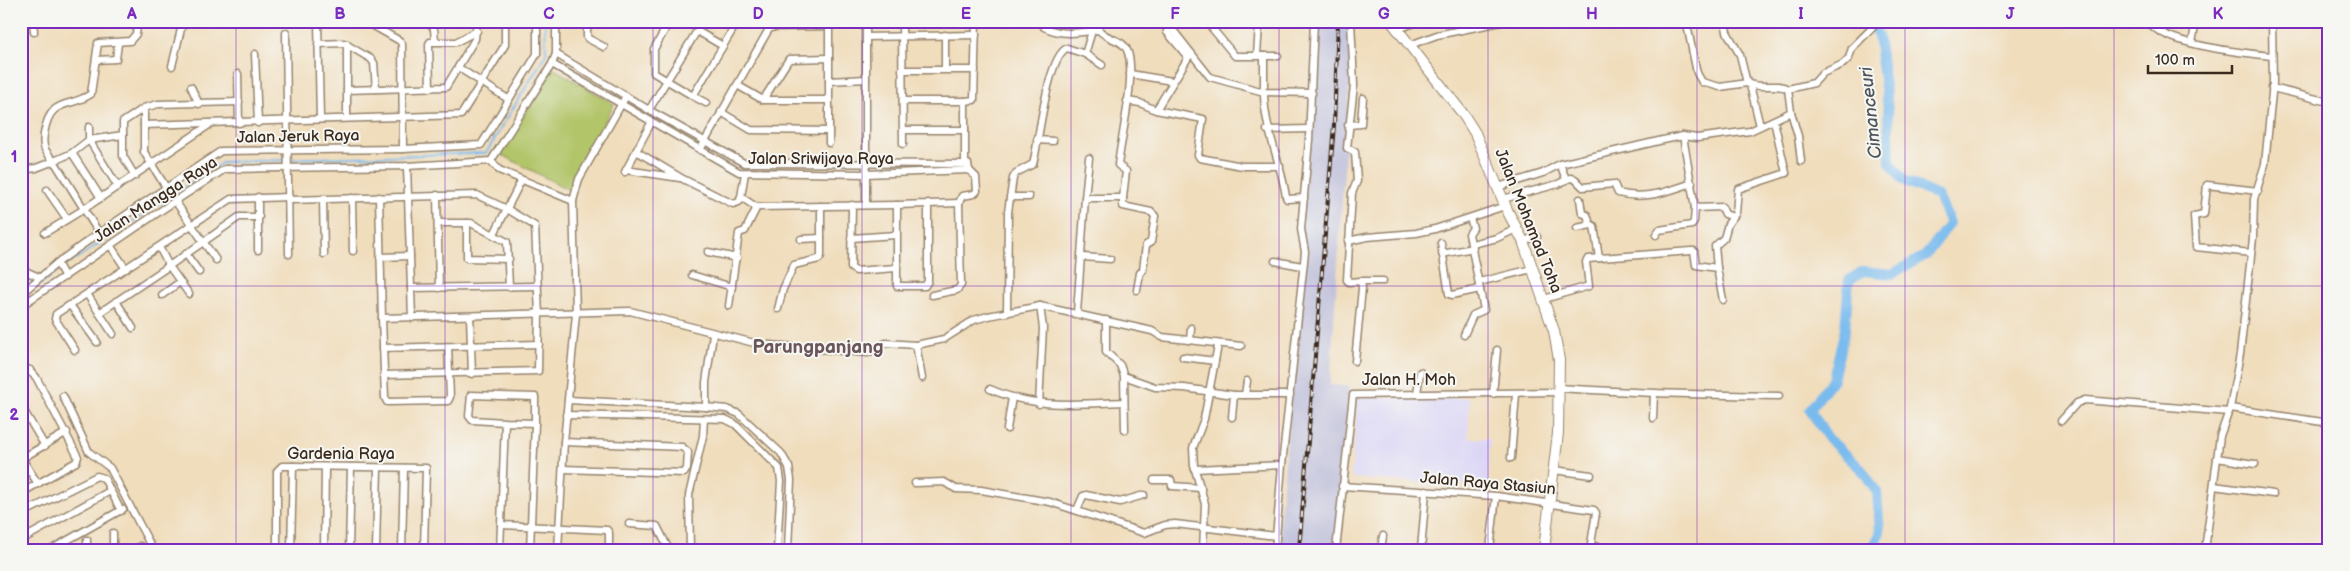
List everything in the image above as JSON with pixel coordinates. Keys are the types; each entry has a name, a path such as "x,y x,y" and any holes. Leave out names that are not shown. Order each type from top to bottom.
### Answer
{"main road":[{"name":"Jalan Mohamad Toha","path":"1394,25 1475,133 1504,202 1523,241 1544,299 1557,343 1558,390 1554,470 1547,549"}],"street":[{"path":"33,21 34,32"},
{"path":"99,233 54,161 42,146 48,118 52,112 59,107 91,94 99,42 118,44 130,41 134,38 138,21"},
{"path":"172,66 183,21"},
{"path":"318,21 320,119"},
{"path":"365,21 402,42 403,149"},
{"path":"428,21 434,29 434,41"},
{"path":"347,90 446,87 475,39 477,21"},
{"path":"144,125 258,123 286,120 461,115 505,45 506,21"},
{"name":"Jalan Jeruk Raya","path":"22,291 99,233 221,151 288,153 478,147 484,143 508,99 537,54 537,21"},
{"path":"556,21 556,54 552,64 492,161 499,170 573,201"},
{"path":"587,21 588,38 604,47"},
{"path":"670,21 653,53 654,73 706,103"},
{"path":"649,110 703,21"},
{"path":"693,96 738,21"},
{"path":"866,21 866,206"},
{"path":"902,21 903,144"},
{"path":"902,101 965,102 972,101 975,98 976,21"},
{"path":"1041,21 1044,27 1071,34 1094,30 1127,48 1130,74 1118,164 1126,170 1123,206 1151,212 1155,216 1151,242 1146,245 1143,270 1140,272 1137,290"},
{"path":"1085,54 1094,30 1094,21"},
{"path":"1206,21 1232,55 1238,57 1278,56"},
{"path":"1248,21 1260,25 1267,130 1280,166 1286,198 1304,198"},
{"path":"1276,550 1282,465 1305,248 1301,234 1312,93 1314,21"},
{"path":"1351,21 1354,85 1346,148 1355,152 1357,181 1352,193 1346,280 1349,282 1382,281"},
{"path":"1394,25 1420,21"},
{"path":"1410,45 1437,35 1506,21"},
{"path":"1696,21 1686,23 1697,73 1702,82 1720,87 1748,84 1759,87 1782,86 1788,89 1814,83 1823,73 1843,64 1849,58 1852,48 1878,22"},
{"path":"1725,21 1727,32 1740,55 1760,126"},
{"path":"2148,21 2158,32 2208,48 2272,56"},
{"path":"2192,43 2196,21"},
{"path":"2205,550 2220,436 2229,410 2240,354 2251,253 2254,199 2265,164 2272,88 2272,21"},
{"path":"1167,23 1189,55 1210,77 1264,89 1312,93"},
{"path":"700,150 772,27 829,24 829,143"},
{"path":"430,88 429,44 434,41 456,42 477,31"},
{"path":"697,31 723,46"},
{"path":"286,33 289,254"},
{"path":"945,69 946,35"},
{"path":"866,37 976,35"},
{"path":"96,60 116,59 118,44"},
{"path":"318,44 347,44 373,60 376,89"},
{"path":"347,44 347,118"},
{"path":"1007,313 1007,239 1010,197 1014,175 1033,164 1040,115 1058,55 1067,48 1085,54 1102,65"},
{"path":"256,54 258,123"},
{"name":"Jalan Sriwijaya Raya","path":"552,64 651,123 736,170 745,173 866,174 965,172 967,166 744,163 704,142 556,54"},
{"path":"1156,110 1189,55"},
{"path":"763,100 789,58 829,58"},
{"path":"459,68 508,99"},
{"path":"902,70 975,70"},
{"path":"238,74 238,123"},
{"path":"1130,74 1172,81"},
{"path":"829,81 866,79"},
{"path":"737,86 763,100 829,100"},
{"path":"191,87 199,104"},
{"path":"2272,88 2329,102"},
{"path":"1788,89 1801,161"},
{"path":"558,550 566,415 576,314 573,201 580,180 626,96"},
{"path":"1348,125 1361,124 1363,98"},
{"path":"1127,101 1140,103 1156,110 1203,119 1198,155 1200,158 1242,166 1280,166"},
{"path":"135,176 123,156 124,119 144,108 158,104 238,102"},
{"path":"932,294 957,290 961,285 959,203 962,196 974,194 976,191 976,177 967,166 965,102"},
{"path":"144,108 144,152 167,188"},
{"path":"721,112 754,131 829,131"},
{"path":"1498,187 1543,173 1560,164 1683,136 1697,138 1750,131 1791,112"},
{"path":"1723,300 1716,268 1716,244 1724,238 1728,224 1733,217 1739,188 1786,174 1774,121"},
{"path":"651,123 625,172 683,179"},
{"path":"45,233 135,176 210,124"},
{"path":"90,127 89,140 118,187"},
{"path":"1267,130 1309,129"},
{"path":"903,130 965,130"},
{"path":"21,170 36,168 54,161 72,153 89,140 123,135"},
{"path":"1656,235 1659,230 1692,225 1694,221 1695,208 1692,184 1683,136"},
{"path":"1037,140 1053,142"},
{"path":"636,150 683,179 733,204 739,202 741,197 745,173"},
{"path":"72,153 101,198"},
{"path":"1077,313 1083,257 1085,198 1089,158"},
{"name":"Jalan Mangga Raya","path":"26,303 175,200 225,169 407,166 492,161"},
{"path":"1560,164 1566,179"},
{"path":"407,166 412,318"},
{"path":"1348,242 1367,237 1416,233 1470,218 1504,202 1558,184 1566,179 1575,179 1583,187 1614,184 1619,194 1659,195 1692,184"},
{"path":"494,234 520,180"},
{"path":"2251,253 2196,247 2193,222 2194,216 2204,214 2207,184 2258,191"},
{"path":"47,190 67,218"},
{"path":"438,195 439,288"},
{"path":"75,350 55,318 56,314 192,226 230,199 258,197 323,199 477,195 507,209 535,226 539,344 539,369 536,372 384,375"},
{"path":"258,197 258,250"},
{"path":"379,197 384,375 387,402 447,402 450,397 448,346"},
{"path":"741,197 757,207 897,206 959,203"},
{"path":"1010,197 1029,197"},
{"path":"352,198 354,251"},
{"path":"1085,198 1123,198"},
{"path":"323,199 324,254"},
{"path":"1580,199 1582,213 1588,215 1591,225 1594,226 1599,258"},
{"path":"175,200 216,260"},
{"path":"897,206 897,286 925,286 928,281 928,203"},
{"path":"778,309 783,289 794,265 820,258 821,206"},
{"path":"852,206 853,270 896,268"},
{"path":"729,306 739,233 745,231 757,207"},
{"path":"1695,208 1722,207 1725,214 1733,217"},
{"path":"99,313 239,217 259,216"},
{"path":"1464,335 1473,315 1484,310 1473,246 1469,234 1472,228 1470,218"},
{"path":"438,223 467,223 494,234 507,242 509,287"},
{"path":"467,223 467,258 508,259"},
{"path":"1577,228 1591,225"},
{"path":"1442,254 1497,238 1516,229"},
{"path":"851,238 896,235"},
{"path":"1523,241 1537,237"},
{"path":"801,239 821,238"},
{"path":"1441,243 1449,294 1480,289"},
{"path":"110,246 126,268"},
{"path":"159,247 169,266 189,294"},
{"path":"1544,299 1589,286 1586,260 1691,251 1694,252 1696,265 1716,268"},
{"path":"708,252 737,258"},
{"path":"186,254 200,272"},
{"path":"380,257 410,256"},
{"path":"1083,257 1110,259"},
{"path":"1275,261 1302,266"},
{"path":"57,264 64,275"},
{"path":"1479,282 1532,269"},
{"path":"25,271 39,278"},
{"path":"692,275 732,287"},
{"path":"1355,361 1362,299 1361,281"},
{"path":"162,295 180,282"},
{"path":"411,288 537,286"},
{"path":"22,291 26,303"},
{"path":"87,294 113,334"},
{"path":"116,301 133,328"},
{"path":"70,305 97,342"},
{"path":"1039,404 1043,328 1040,306"},
{"path":"382,318 638,312 713,334 758,344 777,344 868,353 886,343 916,345 944,339 974,320 1040,306 1152,331 1159,336 1218,345 1241,346"},
{"path":"470,316 472,374"},
{"path":"1106,320 1106,352 1120,365 1124,376 1125,430"},
{"path":"1190,340 1191,328"},
{"path":"706,407 706,382 713,334"},
{"path":"383,348 539,344"},
{"path":"916,345 922,378"},
{"path":"1203,550 1205,504 1193,448 1204,419 1218,345"},
{"path":"1493,394 1497,350"},
{"path":"1183,357 1215,361"},
{"path":"21,364 30,370 78,454 77,461 21,493"},
{"path":"21,375 30,370"},
{"path":"1417,394 1420,372"},
{"path":"1124,376 1155,387 1184,388 1234,395 1290,395"},
{"path":"1244,395 1246,381"},
{"path":"990,389 1039,404 1124,402"},
{"name":"Jalan H. Moh","path":"1342,486 1352,396 1516,394 1558,390 1779,396"},
{"path":"1511,458 1516,394"},
{"path":"1653,418 1654,394"},
{"path":"530,550 535,423 535,397 471,395 469,416 472,420 535,423"},
{"path":"1232,417 1234,395"},
{"path":"63,396 89,452 110,468 153,550"},
{"path":"1007,429 1012,397"},
{"path":"568,400 706,407 727,409 739,414 781,453 789,467 791,480 788,550"},
{"path":"2061,422 2077,403 2085,400 2229,410 2329,423"},
{"path":"21,406 45,446"},
{"path":"566,415 725,419 735,424 779,468 781,481 777,550"},
{"path":"629,524 657,526 668,548 690,550 689,495 703,436 704,419"},
{"path":"500,550 505,422"},
{"path":"38,484 22,458 67,432"},
{"path":"563,469 684,473 687,469 688,452 682,447 564,442"},
{"path":"2217,458 2255,464"},
{"path":"1196,469 1282,465"},
{"name":"Gardenia Raya","path":"277,550 277,471 282,466 426,468 424,550"},
{"path":"291,550 293,466"},
{"path":"324,550 325,467"},
{"path":"349,550 351,467"},
{"path":"376,550 378,468"},
{"path":"402,550 404,468"},
{"path":"1554,470 1591,475"},
{"path":"21,514 94,477 104,478 121,511"},
{"path":"1154,480 1171,480 1172,486 1177,488 1201,488"},
{"path":"915,483 944,482 956,489 981,490 1078,510 1144,532 1175,524 1204,529 1276,536"},
{"path":"1336,550 1342,486"},
{"name":"Jalan Raya Stasiun","path":"1342,486 1496,496 1594,510 1596,513 1591,548"},
{"path":"2214,486 2273,494"},
{"path":"21,540 110,491"},
{"path":"1420,550 1426,491"},
{"path":"1078,510 1083,496 1086,495 1120,502 1144,496"},
{"path":"1490,550 1496,496"},
{"path":"50,550 130,505"},
{"path":"501,525 559,526 607,530 609,533 609,550"},
{"path":"113,533 113,550"},
{"path":"1382,550 1383,536"},
{"path":"87,550 88,540"},
{"path":"1591,548 1625,550"}],"shaded area":[{"path":"1315,21 1348,21 1351,63 1330,384 1349,387 1337,550 1277,550 1305,248 1301,237"},
{"path":"1358,397 1470,398 1468,438 1490,439 1488,487 1351,478"}],"green space":[{"path":"553,68 614,104 569,190 500,154"}],"waterway":[{"path":"290,159 486,153 546,54 545,21"},
{"name":"Cimanceuri","path":"1750,21 1758,25 1765,21"},
{"name":"Cimanceuri","path":"1870,21 1878,35 1888,109 1890,162 1903,180 1938,196 1950,223 1926,255 1892,274 1863,271 1849,280 1845,329 1833,379 1810,410 1828,438 1862,470 1877,492 1880,532 1871,550"},
{"path":"62,268 223,162 285,160"},
{"path":"40,284 58,271"}],"railway":[{"path":"1299,550 1334,125 1338,21"}],"district":[{"name":"Parungpanjang","path":"818,347"}]}
